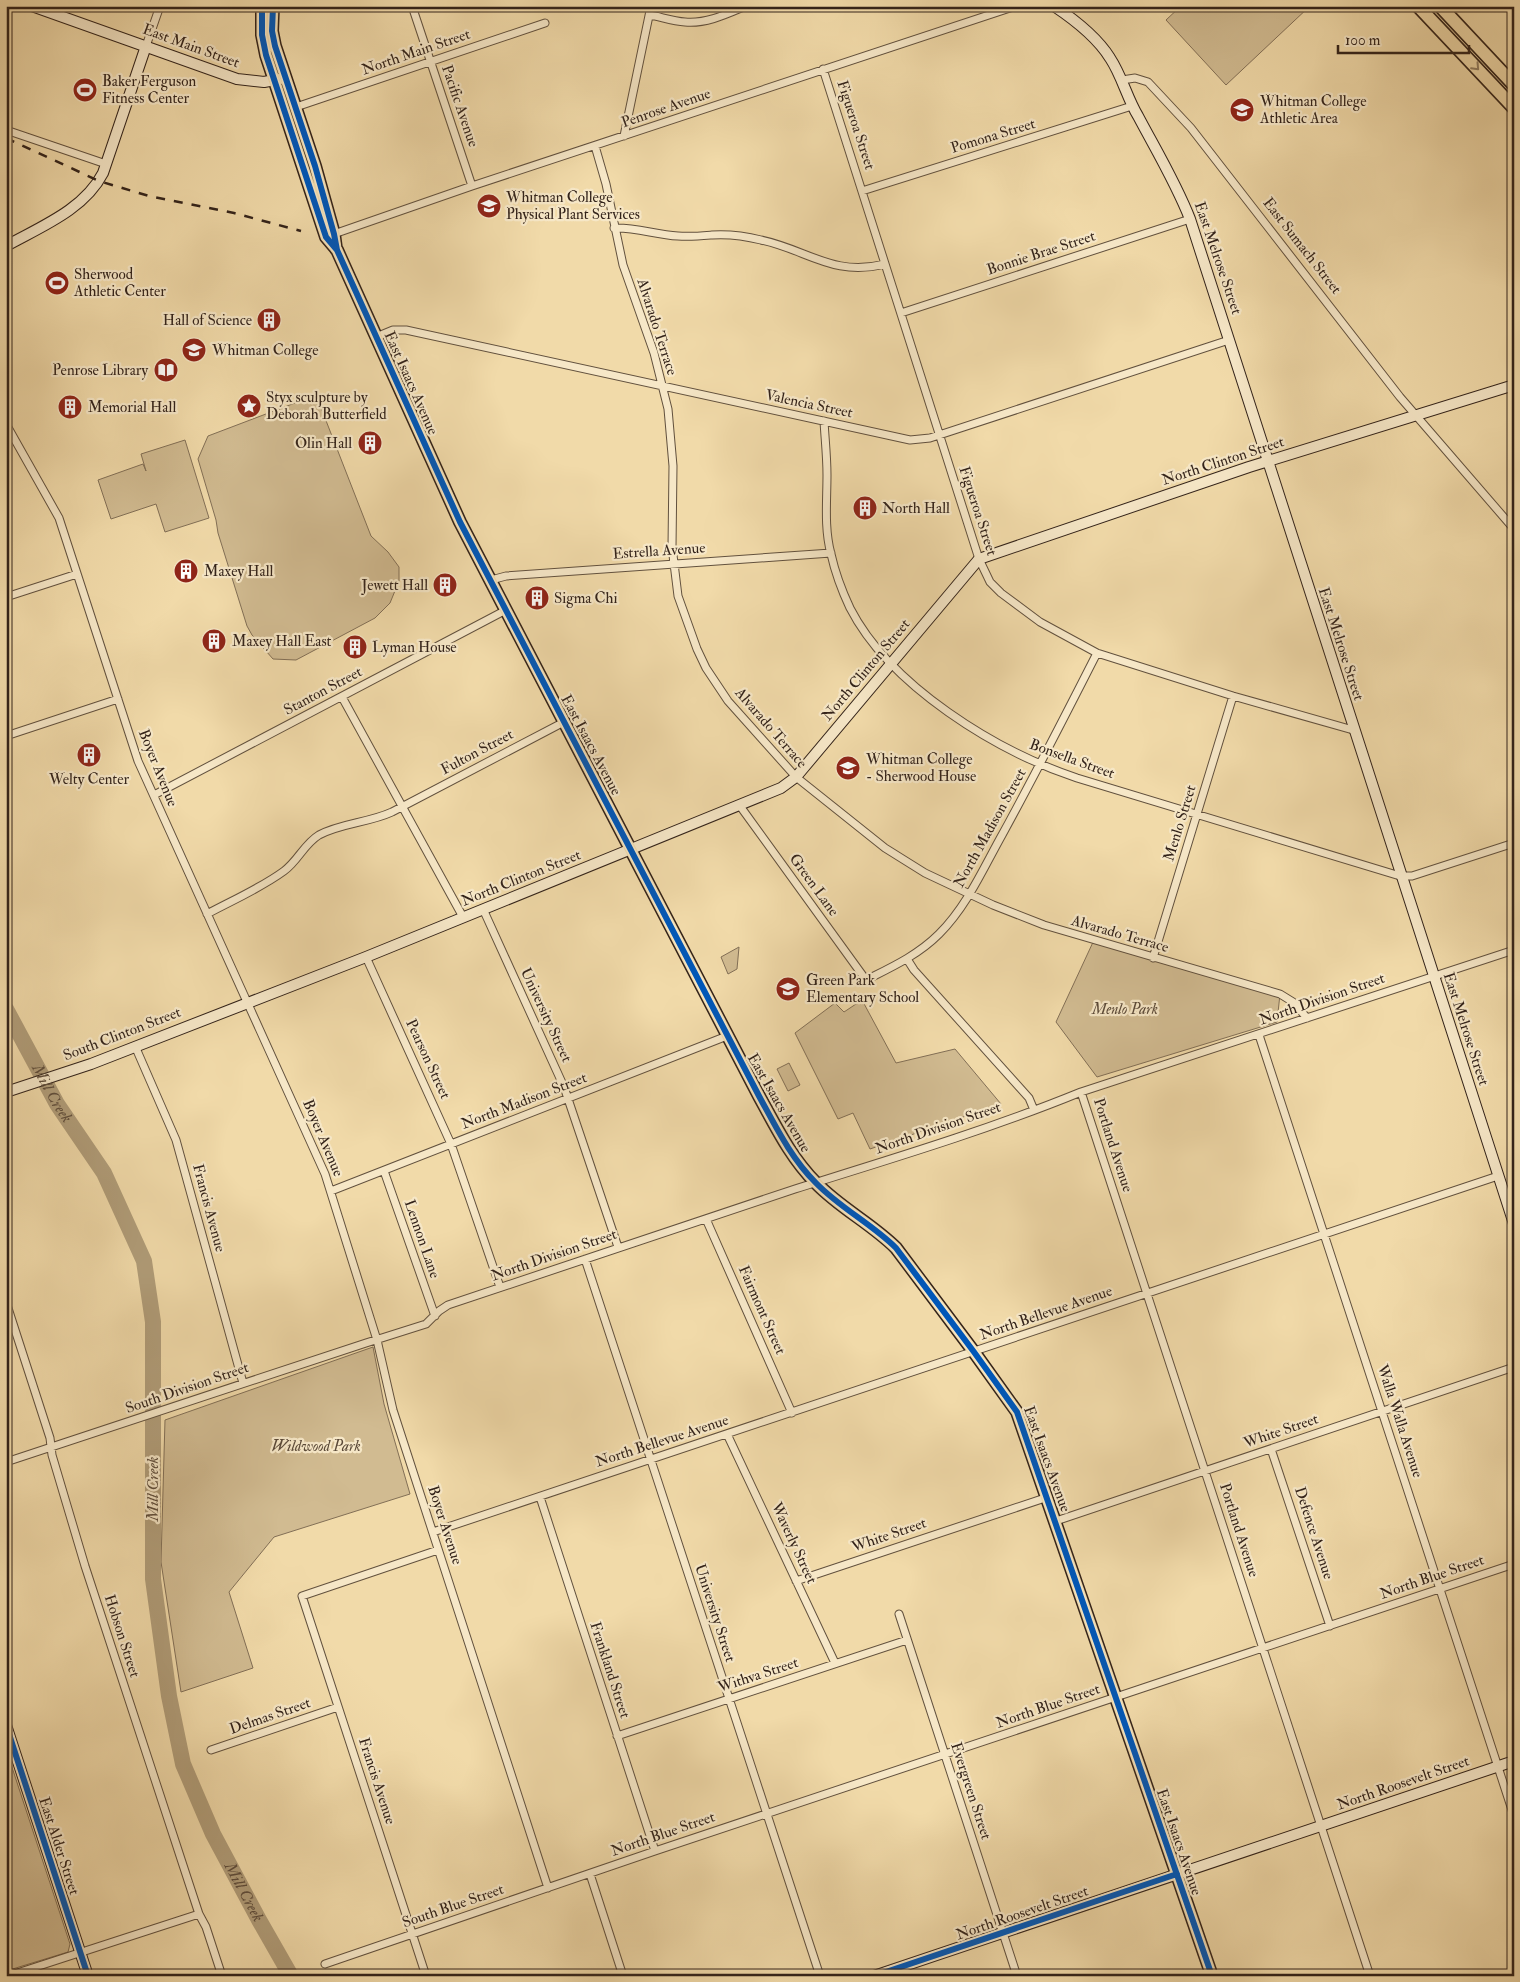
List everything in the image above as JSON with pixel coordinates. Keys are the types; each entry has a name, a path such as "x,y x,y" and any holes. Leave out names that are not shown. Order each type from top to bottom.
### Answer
{"highway":[{"path":"1418,6 1514,108"},
{"path":"1440,6 1514,85"}],"main road":[{"name":"East Main Street","path":"32,6 237,79 254,82 285,77"},
{"name":"East Isaacs Avenue","path":"262,6 262,35 274,80 330,235 460,522 782,1139 816,1183 896,1248 1017,1412 1048,1497 1212,1976"},
{"name":"East Isaacs Avenue","path":"273,6 273,37 315,166 330,235"},
{"path":"1054,6 1100,43 1122,80"},
{"path":"6,246 68,211 82,200 99,181 146,46"},
{"name":"East Melrose Street","path":"1122,80 1132,106 1179,192 1190,219 1400,876 1514,1224"},
{"name":"North Clinton Street","path":"247,1002 366,957 781,788 796,778 979,560 1268,461 1417,416 1514,384"},
{"name":"South Clinton Street","path":"6,1092 52,1077 247,1002"},
{"name":"East Alder Street","path":"6,1725 88,1976"},
{"name":"North Roosevelt Street","path":"874,1976 1514,1761"}],"street":[{"path":"146,46 160,6"},
{"name":"Pacific Avenue","path":"412,6 472,186"},
{"path":"624,136 651,6"},
{"path":"650,15 685,22 700,21 746,6"},
{"name":"Penrose Avenue","path":"330,235 472,186 1016,6"},
{"name":"North Main Street","path":"296,107 545,23"},
{"name":"Figueroa Street","path":"823,69 979,560 990,582 1001,593 1040,622 1097,653 1233,696 1353,730"},
{"name":"East Sumach Street","path":"1122,80 1135,78 1148,82 1191,128 1400,398 1514,529"},
{"name":"Pomona Street","path":"862,191 1132,106"},
{"path":"6,130 106,164"},
{"name":"Alvarado Terrace","path":"595,146 606,184 626,277 654,353 663,386 672,448 673,564 682,611 706,668 741,716 796,778 885,848 925,873 993,906 1044,925 1280,994 1293,1002 1307,1018"},
{"name":"Bonnie Brae Street","path":"901,313 1190,219"},
{"path":"614,228 637,228 669,236 683,237 713,235 746,237 780,245 835,266 865,268 885,264"},
{"name":"Valencia Street","path":"376,337 394,330 406,330 910,440 939,435 1229,340"},
{"name":"Bonsella Street","path":"824,421 826,511 830,553 850,608 872,641 891,664 925,694 968,726 1040,765 1077,778 1400,876 1412,876 1514,843"},
{"name":"Boyer Avenue","path":"6,424 56,511 134,749 315,1150 331,1191 377,1340 392,1405 548,1888"},
{"name":"Estrella Avenue","path":"491,580 506,576 830,553"},
{"path":"6,597 77,574"},
{"name":"Stanton Street","path":"154,795 506,610"},
{"name":"North Madison Street","path":"866,980 907,959 938,934 953,918 970,894 1040,765 1097,653"},
{"name":"Menlo Street","path":"1153,958 1233,696"},
{"path":"342,697 463,917"},
{"path":"6,736 118,699"},
{"name":"Fulton Street","path":"207,914 285,870 298,858 310,841 320,835 340,827 380,818 564,722"},
{"name":"Green Lane","path":"740,806 866,980"},
{"name":"University Street","path":"483,909 568,1098 618,1247"},
{"name":"North Division Street","path":"377,1340 426,1324 448,1305 500,1287 1034,1110 1081,1092 1514,950"},
{"name":"Pearson Street","path":"366,957 451,1144 500,1287"},
{"path":"907,959 914,970 1029,1098 1034,1110"},
{"name":"Walla Walla Avenue","path":"1259,1035 1514,1816"},
{"name":"North Madison Street","path":"331,1191 727,1036"},
{"name":"Francis Avenue","path":"135,1046 176,1140 243,1383"},
{"name":"Portland Avenue","path":"1081,1092 1370,1976"},
{"name":"Lennon Lane","path":"384,1171 435,1316"},
{"name":"North Bellevue Avenue","path":"432,1532 1498,1176"},
{"name":"Fairmont Street","path":"706,1219 792,1412"},
{"name":"University Street","path":"585,1259 820,1976"},
{"name":"Hobson Street","path":"6,1302 50,1438 85,1566 199,1914 206,1927 222,1976"},
{"name":"South Division Street","path":"6,1462 377,1340"},
{"name":"White Street","path":"1056,1521 1514,1367"},
{"name":"Waverly Street","path":"727,1434 836,1663"},
{"name":"Defence Avenue","path":"1271,1449 1330,1626"},
{"name":"Frankland Street","path":"540,1497 655,1851"},
{"name":"White Street","path":"796,1581 1048,1497"},
{"name":"Francis Avenue","path":"426,1976 302,1596 438,1550"},
{"name":"North Blue Street","path":"590,1874 1514,1564"},
{"name":"Evergreen Street","path":"899,1614 1017,1976"},
{"name":"Withva Street","path":"618,1736 907,1640"},
{"name":"Delmas Street","path":"211,1750 338,1707"},
{"path":"590,1874 623,1976"},
{"name":"South Blue Street","path":"324,1964 590,1874"},
{"path":"8,1976 199,1914"}],"green space":[{"path":"1181,6 1310,6 1226,85 1166,20"},
{"path":"316,395 371,536 388,552 399,567 399,581 390,603 375,618 296,660 273,659 252,635 247,626 218,533 198,459 208,436"},
{"path":"185,440 209,518 165,532 156,504 111,519 98,480 143,464 146,471 141,454"},
{"name":"Menlo Park","path":"1094,940 1280,994 1277,1022 1097,1077 1056,1022"},
{"path":"739,947 737,969 728,974 721,957"},
{"path":"862,1000 896,1063 955,1049 1001,1104 870,1149 853,1113 838,1119 795,1033 835,1003 844,1012"},
{"path":"789,1063 800,1085 788,1091 777,1069"},
{"name":"Wildwood Park","path":"373,1347 384,1404 410,1494 274,1537 229,1592 253,1668 181,1692 161,1562 165,1420"},
{"path":"6,1749 70,1944 68,1952 6,1971"}],"waterway":[{"name":"Mill Creek","path":"6,1009 57,1104 104,1173 144,1261 153,1322 153,1579 169,1696 183,1764 213,1834 291,1976"}],"railway":[{"path":"6,138 99,181 149,196 234,213 301,231"}],"cycle path":[{"path":"262,6 262,35 266,55 326,237 337,250 460,522 759,1096 784,1142 807,1173 825,1192 877,1231 896,1248 1017,1412 1212,1976"},
{"path":"273,6 272,31 275,46 315,166 337,250"},
{"path":"6,1725 88,1976"},
{"path":"874,1976 1177,1874"}],"place":[{"name":"Baker Ferguson Fitness Center","path":"85,90"},
{"name":"Whitman College Athletic Area","path":"1242,110"},
{"name":"Whitman College Physical Plant Services","path":"489,206"},
{"name":"Sherwood Athletic Center","path":"57,283"},
{"name":"Hall of Science","path":"269,320"},
{"name":"Whitman College","path":"194,350"},
{"name":"Penrose Library","path":"166,370"},
{"name":"Styx sculpture by Deborah Butterfield","path":"249,406"},
{"name":"Memorial Hall","path":"70,407"},
{"name":"Olin Hall","path":"370,443"},
{"name":"North Hall","path":"865,508"},
{"name":"Maxey Hall","path":"186,571"},
{"name":"Jewett Hall","path":"445,585"},
{"name":"Sigma Chi","path":"537,598"},
{"name":"Maxey Hall East","path":"214,641"},
{"name":"Lyman House","path":"355,647"},
{"name":"Welty Center","path":"89,755"},
{"name":"Whitman College - Sherwood House","path":"848,768"},
{"name":"Green Park Elementary School","path":"788,989"}]}
